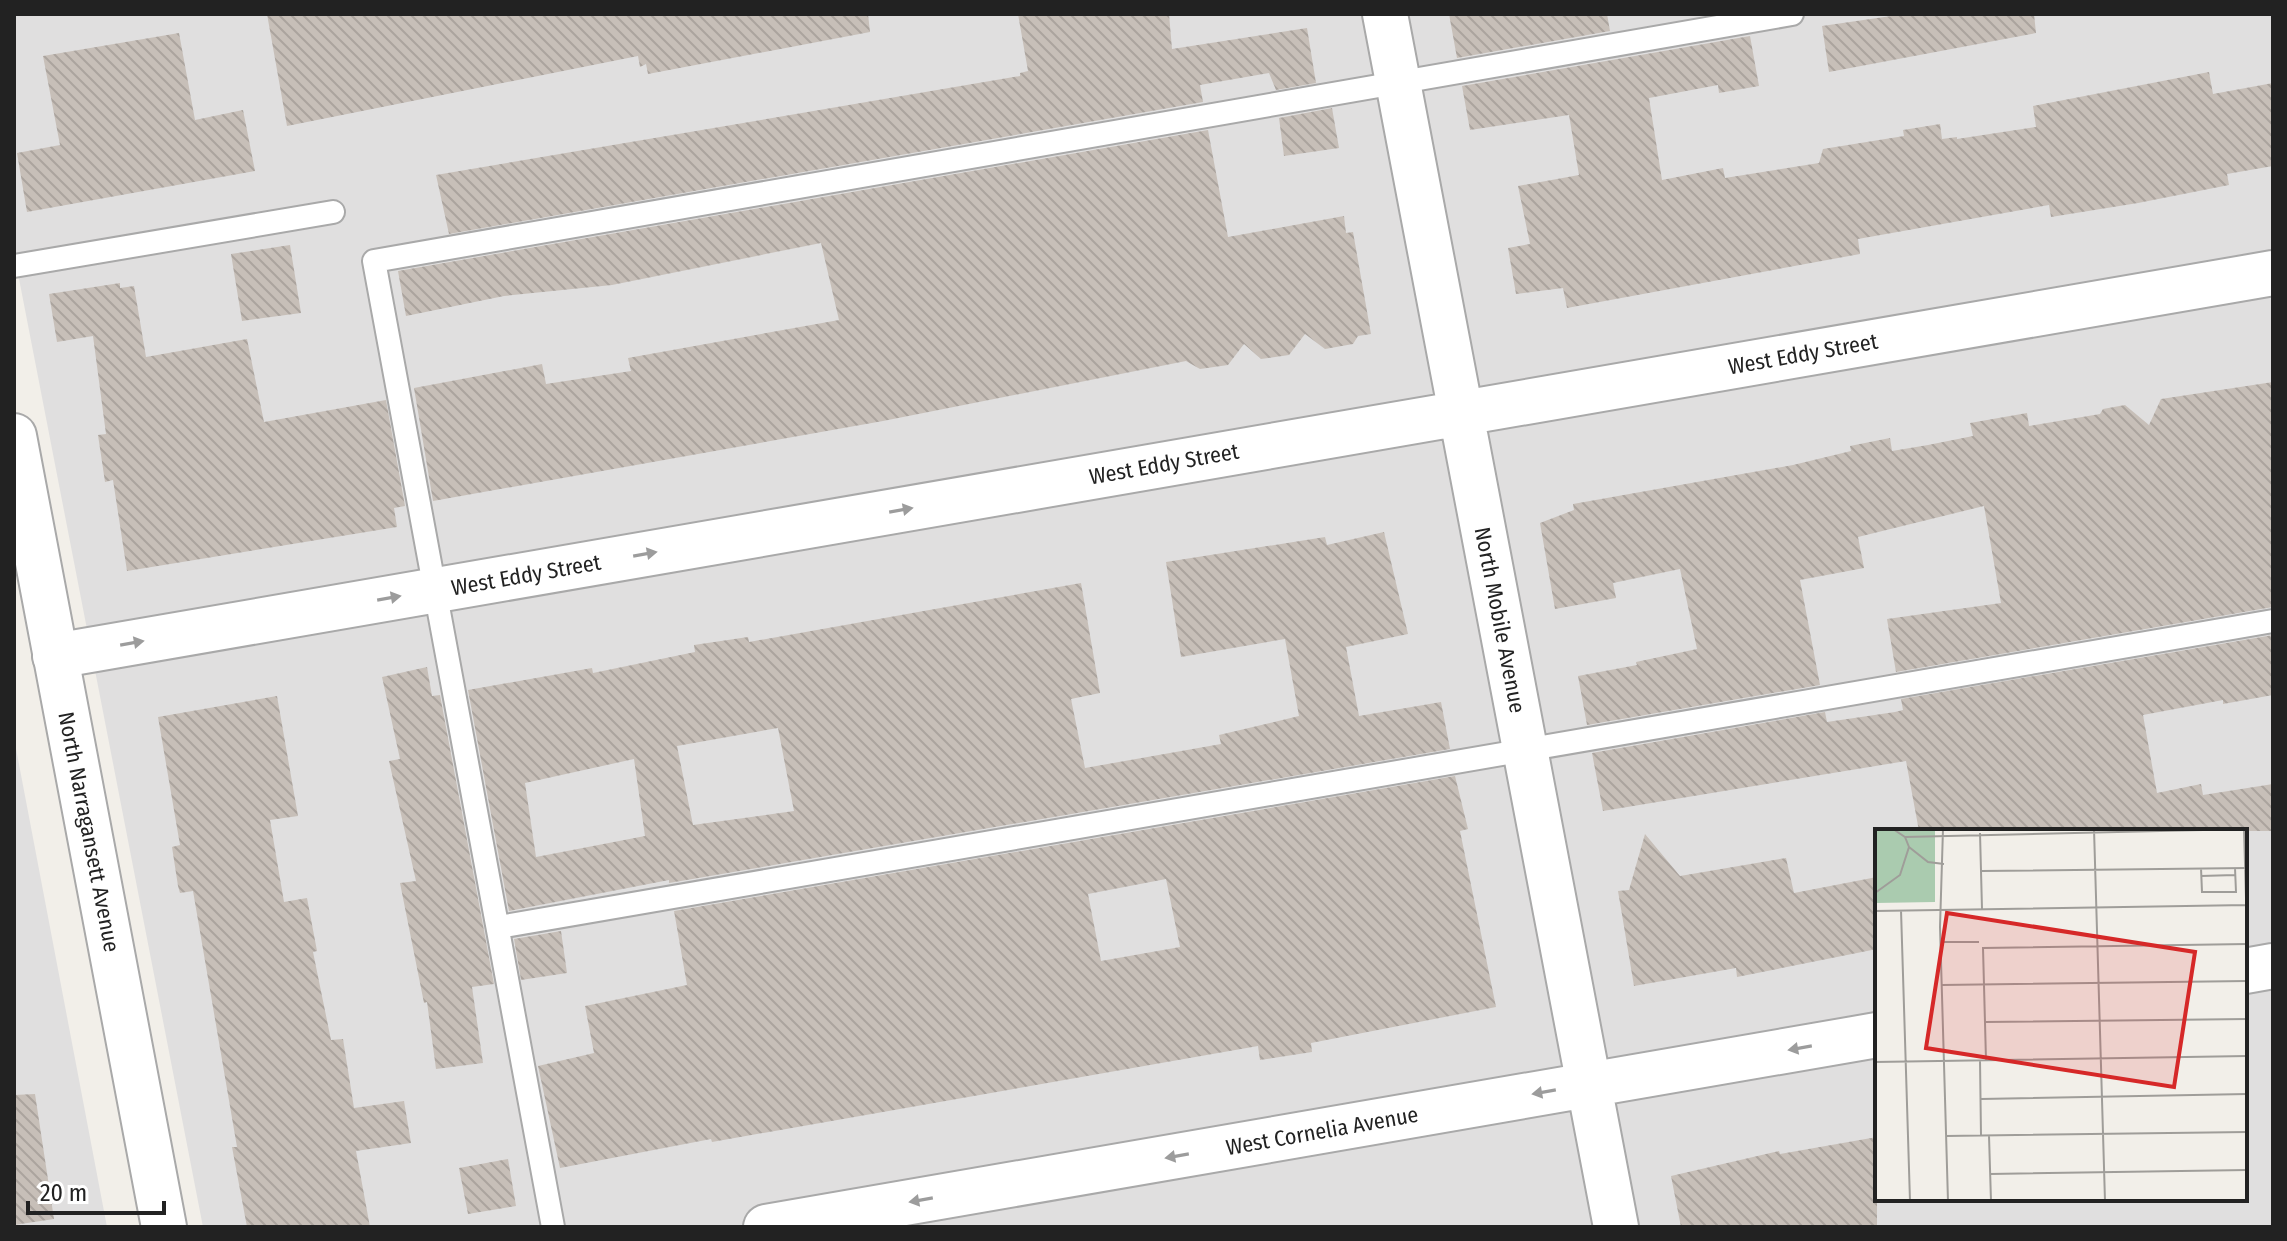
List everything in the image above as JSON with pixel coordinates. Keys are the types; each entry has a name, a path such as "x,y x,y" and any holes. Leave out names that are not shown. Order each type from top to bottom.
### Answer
{"street":[{"name":"North Mobile Avenue","path":"1385,14 1616,1227"},
{"name":"West Eddy Street","path":"55,656 2273,273"},
{"name":"North Narragansett Avenue","path":"14,436 164,1227"},
{"path":"2247,971 2273,966"},
{"name":"West Cornelia Avenue","path":"766,1227 1875,1035"}],"lane":[{"path":"553,1227 374,261 1792,14"},
{"path":"14,266 333,212"},
{"path":"499,927 2273,621"}],"shaded area":[{"path":"14,14 2273,14 2273,1227 203,1227 14,253"},
{"path":"14,738 107,1227 14,1227"}],"building":[{"path":"267,14 868,14 870,32 648,74 646,64 640,67 638,56 287,126"},
{"path":"1018,14 1169,14 1172,49 1307,28 1316,83 1276,90 1269,73 1200,85 1203,102 449,234 436,175 1020,76 1020,73 1028,71"},
{"path":"1449,14 1607,14 1610,31 1457,58"},
{"path":"1905,14 2034,14 2036,33 1829,72 1822,26"},
{"path":"179,33 195,120 243,110 255,171 27,212 17,153 60,145 43,56"},
{"path":"1750,36 1759,86 1719,93 1718,85 1649,98 1662,180 1723,168 1725,178 1819,163 1823,149 1904,136 1903,130 1940,124 1942,139 2036,127 2033,106 2209,72 2213,94 2273,83 2273,166 2227,174 2229,185 2138,203 2051,217 2049,205 1858,239 1860,254 1567,308 1563,288 1516,294 1508,248 1530,244 1518,186 1579,175 1569,115 1470,130 1462,86"},
{"path":"1332,108 1339,148 1284,156 1279,118"},
{"path":"1208,130 1228,237 1344,216 1346,233 1353,232 1371,334 1358,336 1353,344 1325,349 1305,334 1289,355 1261,359 1244,344 1228,365 1200,369 1186,361 883,421 433,501 414,388 542,364 546,384 631,371 628,358 839,320 821,243 612,285 504,296 406,316 398,271"},
{"path":"290,245 301,313 242,321 231,254"},
{"path":"120,283 120,288 134,286 146,357 247,339 264,422 386,400 405,506 394,508 397,527 127,571 113,480 105,482 98,435 106,434 93,336 57,342 49,294"},
{"path":"2273,382 2273,607 1896,672 1887,619 2001,603 1984,506 1858,537 1864,568 1800,580 1820,685 1587,725 1578,676 1697,649 1680,569 1613,583 1616,598 1555,609 1540,523 1574,510 1573,504 1793,465 1851,451 1850,446 1890,438 1892,451 1973,436 1970,423 2027,413 2029,426 2100,414 2103,409 2125,405 2149,425 2161,399"},
{"path":"1384,532 1408,634 1346,647 1359,716 1441,702 1450,749 669,883 669,880 509,911 468,690 592,668 593,673 695,652 694,645 748,637 749,642 1081,583 1100,693 1071,699 1085,768 1221,744 1219,735 1299,716 1285,639 1181,657 1166,562 1325,537 1327,545","holes":["778,728 794,811 693,825 677,746","634,759 645,836 536,857 525,783"]},
{"path":"2273,635 2273,695 2223,704 2223,700 2143,715 2157,793 2201,784 2203,795 2273,784 2273,831 1919,829 1906,761 1603,811 1592,753 1825,712 1827,722 1895,712 1903,710 1901,699"},
{"path":"427,667 432,696 440,695 494,984 472,987 483,1063 436,1069 427,1002 424,1003 400,883 416,881 389,761 400,759 382,677"},
{"path":"277,696 298,816 270,820 284,902 307,898 317,951 313,952 331,1040 343,1039 354,1108 404,1101 411,1143 356,1151 370,1227 247,1227 232,1147 237,1147 193,891 180,893 178,886 172,847 180,845 158,717"},
{"path":"1455,776 1468,829 1460,831 1496,1007 1311,1043 1312,1052 1260,1060 1258,1046 712,1142 711,1139 560,1168 538,1066 594,1053 585,1006 687,985 674,911","holes":["1166,879 1180,947 1101,961 1088,894"]},
{"path":"1645,834 1680,876 1786,858 1794,893 1875,877 1875,949 1737,977 1736,968 1634,986 1618,891 1629,890"},
{"path":"561,931 567,973 521,980 514,939"},
{"path":"35,1094 54,1219 14,1225 14,1095"},
{"path":"1875,1137 1877,1227 1681,1227 1671,1176 1779,1151 1780,1154"},
{"path":"508,1159 516,1206 468,1214 459,1168"}]}
